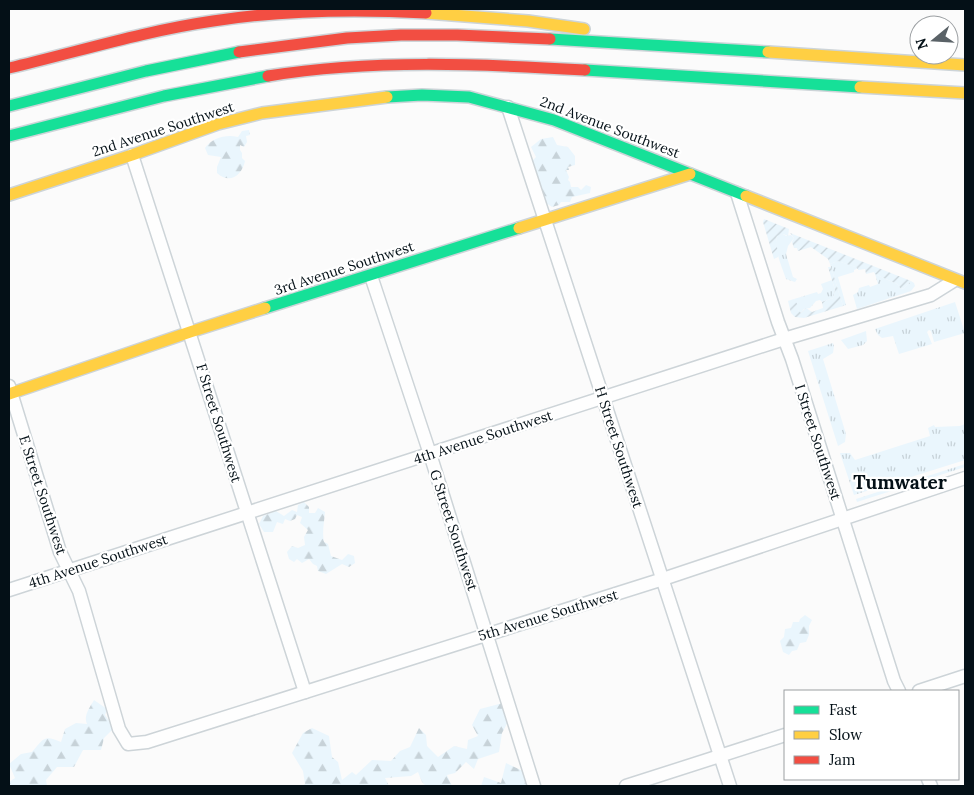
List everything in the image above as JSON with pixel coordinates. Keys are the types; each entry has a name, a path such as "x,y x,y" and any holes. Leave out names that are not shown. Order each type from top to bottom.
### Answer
{"main road":[{"path":"9,68 156,32 213,21 268,14 329,12 428,13 548,22 666,45"},
{"path":"9,106 146,71 248,50 347,38 401,35 457,35 666,45 965,65"},
{"path":"9,136 137,102 228,83 320,70 413,64 509,65 965,93"},
{"name":"2nd Avenue Southwest","path":"9,195 218,124 262,113 422,94 469,97 554,120 962,280"},
{"name":"3rd Avenue Southwest","path":"9,391 690,174"}],"street":[{"name":"H Street Southwest","path":"508,107 730,786"},
{"name":"F Street Southwest","path":"132,154 306,692"},
{"name":"I Street Southwest","path":"737,193 898,690"},
{"name":"G Street Southwest","path":"370,276 430,454 534,786"},
{"name":"4th Avenue Southwest","path":"9,590 784,339 931,295 962,280"},
{"name":"E Street Southwest","path":"9,391 60,552 78,591 119,729 128,744"},
{"name":"5th Avenue Southwest","path":"128,744 147,742 662,579 965,478"},
{"path":"922,690 965,676"},
{"path":"626,786 784,736"}],"green space":[{"path":"249,130 250,135 246,136 247,142 244,147 240,145 242,158 245,161 241,170 235,177 222,177 217,173 221,157 208,155 205,148 215,139 229,136 238,137 242,131"},
{"path":"553,137 557,145 568,147 575,156 575,165 568,167 569,170 566,170 571,187 578,187 581,190 586,185 591,187 590,193 572,197 570,202 561,202 559,205 552,207 546,203 541,203 530,195 527,184 529,164 536,157 531,147 541,139"},
{"path":"764,219 789,229 788,236 783,234 777,236 778,257 774,259 763,222"},
{"path":"790,233 911,281 901,289 897,284 874,272 866,274 865,269 858,270 858,268 838,261 830,264 828,259 811,247 798,251 797,248 794,248 792,242 794,238"},
{"path":"783,234 786,236 791,235 794,238 788,246 786,254 793,277 797,279 795,282 786,279 776,246 777,235"},
{"path":"838,261 859,268 854,270 854,272 838,277 846,305 843,306 830,264"},
{"path":"828,267 831,267 843,306 804,318 795,317 791,313 788,301 794,299 801,313 806,308 812,312 823,308 822,302 833,298 835,290"},
{"path":"875,274 897,284 901,289 911,281 915,286 911,291 857,309 853,295 858,292 859,288 878,284"},
{"path":"832,280 835,290 833,298 822,302 820,300 816,301 810,308 804,309 801,313 799,312 794,299 817,292 818,294 821,293 823,289 821,284"},
{"path":"955,302 965,333 934,342 929,330 927,332 932,344 899,354 893,336 882,338 875,329"},
{"path":"866,331 867,341 863,345 848,349 841,340"},
{"path":"833,343 833,353 823,359 846,434 845,442 838,446 808,351"},
{"path":"965,424 965,460 854,495 840,453 850,453 855,460 930,436 928,428 934,425 935,427"},
{"path":"965,464 965,467 857,502 856,499"},
{"path":"304,502 309,507 309,513 315,513 318,508 325,512 323,539 328,544 331,556 342,560 348,554 354,556 355,563 349,567 342,564 326,574 318,571 317,566 309,559 302,563 297,559 294,562 289,559 287,552 292,546 298,548 305,545 304,537 308,530 300,523 302,517 297,515 295,519 290,521 285,519 283,524 277,522 273,532 264,532 259,524 263,516 276,511 284,516 292,510 297,512 298,505"},
{"path":"805,615 812,620 809,626 809,635 806,642 800,643 797,650 792,651 789,655 783,652 780,641 784,637 785,629 791,628 793,622 799,622"},
{"path":"94,700 107,709 105,715 114,728 104,738 101,750 83,750 74,767 57,767 46,780 47,786 9,786 9,782 15,778 9,764 21,754 32,752 44,739 51,738 61,742 65,729 76,723 87,724 86,715"},
{"path":"503,703 509,720 502,733 499,752 478,759 474,769 466,762 455,773 447,775 452,786 426,786 418,772 411,776 385,778 389,786 302,786 305,784 303,771 292,753 303,733 312,728 329,736 332,757 338,762 342,780 352,772 356,775 372,760 391,761 400,751 410,747 419,728 426,735 427,746 438,757 454,746 467,749 468,740 478,736 472,725 480,709"},
{"path":"506,763 525,772 530,786 481,786 484,777 501,783"}],"traffic: fast":[{"path":"550,39 768,52"},
{"path":"9,106 146,71 239,52"},
{"path":"585,70 860,87"},
{"path":"9,136 164,96 268,76"},
{"path":"387,97 422,95 469,97 554,120 746,196"},
{"path":"265,308 519,228"}],"traffic: slow":[{"path":"426,13 528,21 584,29"},
{"path":"768,52 965,65"},
{"path":"860,87 965,93"},
{"path":"9,195 132,155 218,124 262,113 387,97"},
{"path":"519,228 690,174"},
{"path":"746,196 965,283"},
{"path":"9,394 265,308"}],"traffic: jam":[{"path":"9,68 162,30 240,17 320,11 426,13"},
{"path":"239,52 347,38 401,35 457,35 550,39"},
{"path":"268,76 347,67 426,64 585,70"}],"district":[{"name":"Tumwater","path":"900,482"}]}
